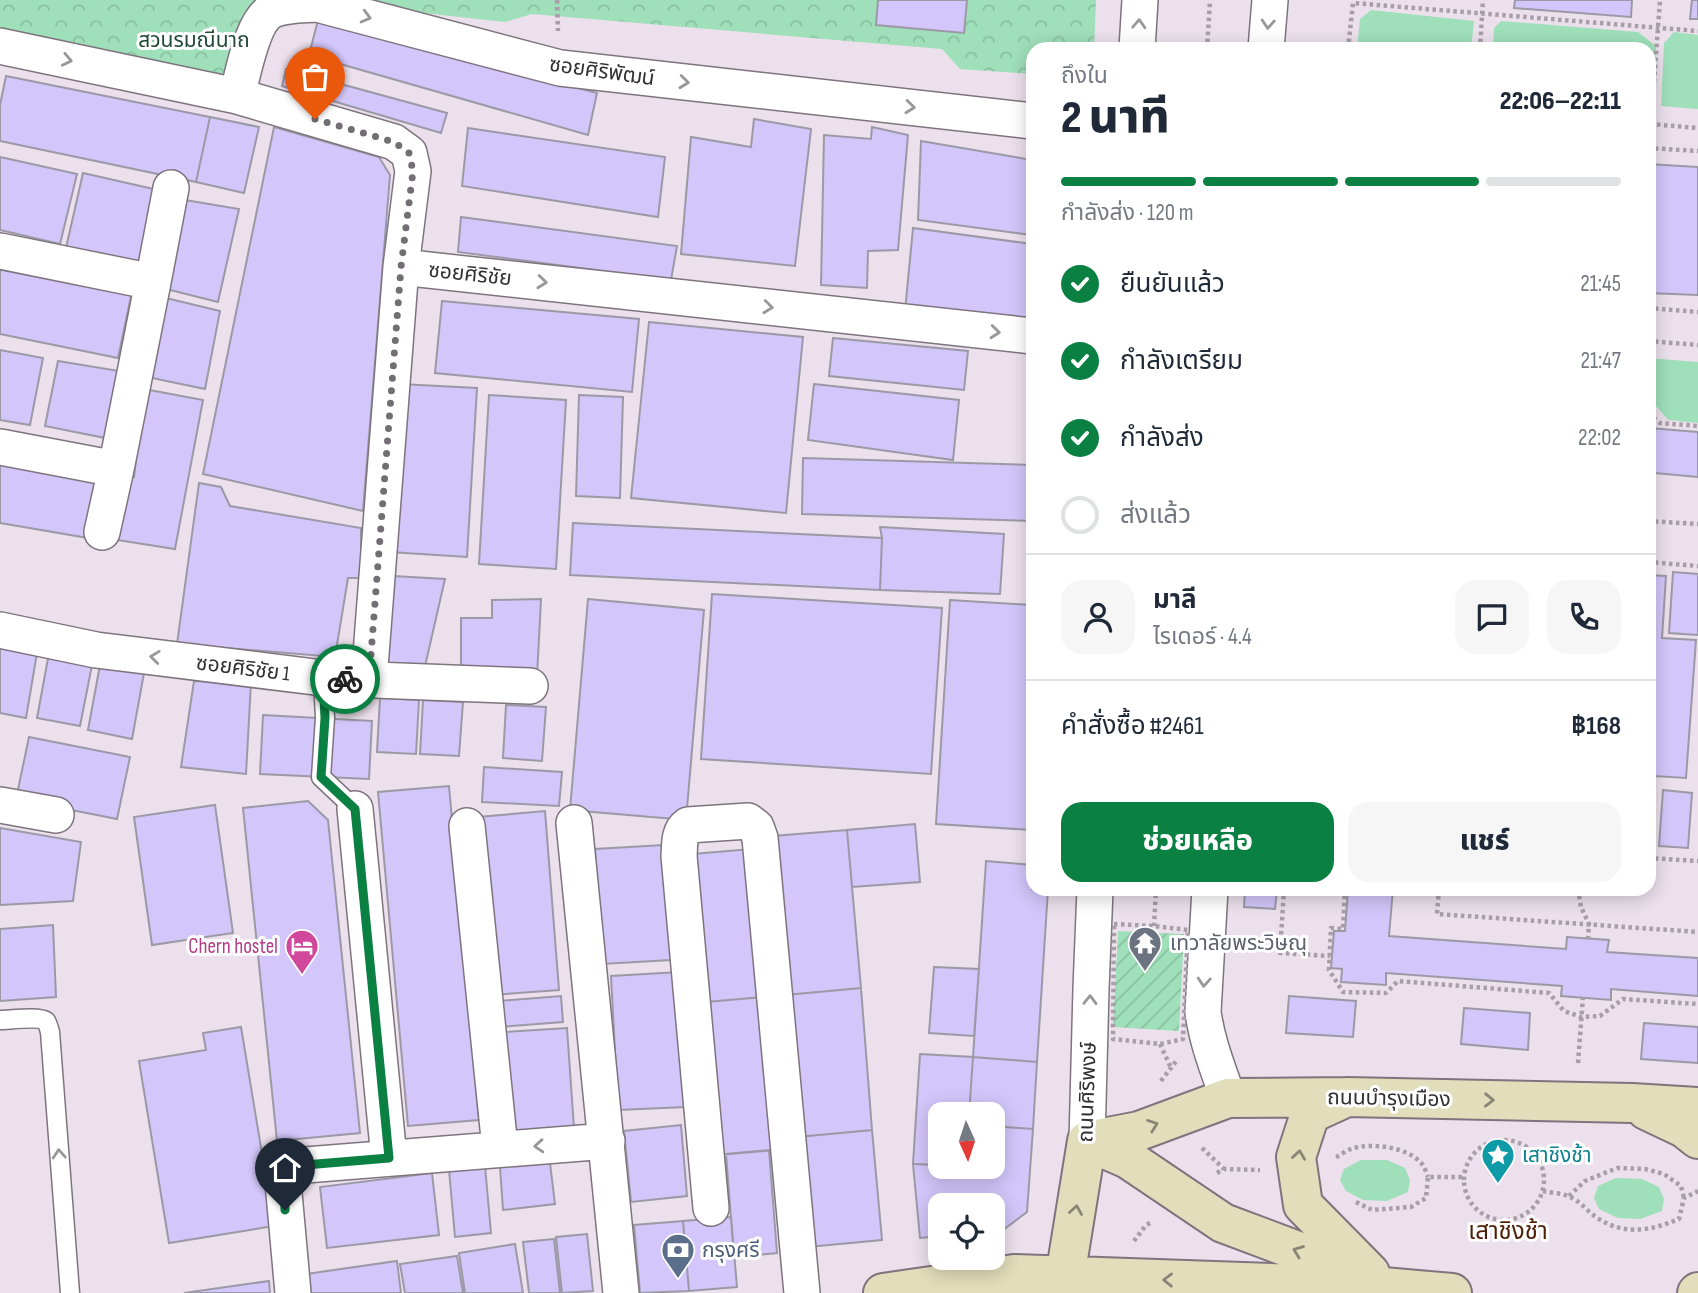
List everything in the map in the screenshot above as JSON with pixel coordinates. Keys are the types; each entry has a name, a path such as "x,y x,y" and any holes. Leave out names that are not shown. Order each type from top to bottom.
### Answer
{"main road":[{"name":"ถนนบำรุงเมือง","path":"1087,1142 1139,1131 1228,1098 1347,1097 1632,1103 1698,1107"},
{"path":"1347,1097 1310,1114 1296,1157 1303,1205 1383,1287"},
{"path":"1632,1103 1684,1128 1698,1139"},
{"path":"1087,1142 1128,1159 1223,1223 1383,1287"},
{"name":"ถนนศิริพงษ์","path":"1065,1288 1087,1142"},
{"path":"883,1293 1014,1274 1065,1288 1383,1287 1452,1293"}],"street":[{"path":"1138,42 1140,0"},
{"path":"1267,42 1270,0"},
{"name":"ซอยศิริพัฒน์","path":"237,96 256,27 271,11 292,5 317,4 560,68 1026,120"},
{"name":"ซอยศิริชัย","path":"0,46 237,96 394,142 409,153 413,171 401,267 1026,335"},
{"path":"102,532 171,188"},
{"path":"0,251 153,282"},
{"path":"369,680 401,267"},
{"path":"0,447 116,469"},
{"name":"ซอยศิริชัย 1","path":"0,630 96,650 323,678 530,686"},
{"path":"0,804 56,815"},
{"path":"355,809 389,1158"},
{"path":"711,1208 679,856 681,835 683,828 688,825 748,821 756,827 760,838 802,1293"},
{"path":"574,823 621,1293"},
{"path":"467,826 500,1149"},
{"name":"ถนนศิริพงษ์","path":"1087,1142 1095,896"},
{"path":"1210,896 1203,1012 1205,1032 1228,1098"},
{"path":"293,1293 283,1182 285,1170 293,1166 607,1141"}],"lane":[{"path":"323,678 325,718 321,777 355,809"},
{"path":"0,1020 37,1019 48,1023 69,1293"}],"path":[{"path":"1207,42 1210,0"},
{"path":"1480,42 1483,0"},
{"path":"1656,51 1660,0"},
{"path":"1349,42 1353,3 1698,30"},
{"path":"1656,124 1698,128"},
{"path":"1656,148 1698,151"},
{"path":"1656,309 1698,312"},
{"path":"1656,342 1698,345"},
{"path":"1656,420 1660,423 1698,426"},
{"path":"1656,521 1698,524"},
{"path":"1656,563 1698,566"},
{"path":"1656,858 1698,861"},
{"path":"1154,926 1156,896"},
{"path":"1284,896 1280,953 1330,956"},
{"path":"1345,896 1343,929 1332,928 1329,970 1343,992 1386,993 1398,981 1549,993 1564,1011 1581,1017 1600,1016 1623,999 1698,1004"},
{"path":"1438,896 1437,914 1698,932"},
{"path":"1579,896 1589,924 1588,939"},
{"path":"1114,924 1154,926 1188,930 1183,1040 1160,1044 1113,1039 1114,924"},
{"path":"1577,1068 1583,997"},
{"path":"1160,1044 1171,1068"},
{"path":"1160,1081 1178,1058"},
{"path":"1496,1141 1522,1144 1541,1164 1543,1191 1528,1213 1516,1219 1489,1218 1478,1212 1469,1202 1463,1177 1466,1164 1484,1145 1496,1141"},
{"path":"1202,1147 1224,1169"},
{"path":"1336,1157 1352,1148 1391,1147 1408,1153 1421,1162 1428,1177 1426,1198 1411,1207 1372,1210 1349,1198"},
{"path":"1543,1191 1569,1196 1612,1227 1635,1230 1659,1227 1679,1219 1684,1198 1681,1186 1664,1174 1645,1169 1617,1168 1585,1181 1569,1196"},
{"path":"1214,1175 1224,1169 1272,1171"},
{"path":"1428,1177 1463,1177"},
{"path":"1684,1198 1698,1191"}],"green space":[{"name":"สวนรมณีนาถ","path":"0,0 267,0 216,84 0,40"},
{"name":"สวนรมณีนาถ","path":"305,0 1096,0 1094,42 1026,42 1026,74 960,69 942,49 532,14 505,22"},
{"path":"1371,10 1474,21 1472,42 1358,42 1360,19"},
{"path":"1501,21 1638,32 1651,42 1493,42 1494,28"},
{"path":"1674,32 1698,35 1698,109 1661,106 1664,43"},
{"path":"1656,359 1698,362 1698,423 1668,420 1657,407"},
{"path":"1118,931 1184,934 1179,1031 1113,1027"},
{"path":"1361,1160 1387,1160 1405,1168 1410,1180 1408,1192 1387,1201 1363,1200 1346,1191 1340,1180 1344,1169"},
{"path":"1616,1178 1642,1179 1659,1187 1664,1199 1662,1211 1640,1219 1618,1218 1599,1209 1594,1198 1598,1186"}],"building":[{"path":"878,0 967,0 964,33 876,25"},
{"path":"1515,0 1632,0 1631,17 1514,8"},
{"path":"1692,0 1698,0 1698,19 1690,19"},
{"path":"318,20 597,93 588,135 309,55"},
{"path":"286,69 447,113 441,133 282,86"},
{"path":"6,76 210,117 196,182 0,141 0,105"},
{"path":"210,117 259,127 244,193 196,182"},
{"path":"754,119 811,129 795,266 681,254 691,137 751,147"},
{"path":"274,127 379,157 390,175 363,511 203,474"},
{"path":"872,127 908,135 898,250 868,251 867,288 821,285 824,135 871,139"},
{"path":"468,128 665,157 658,217 462,186"},
{"path":"921,141 1026,159 1026,234 918,220"},
{"path":"0,157 77,174 60,244 0,230"},
{"path":"1656,164 1698,167 1698,295 1656,293"},
{"path":"83,173 158,190 142,264 66,248"},
{"path":"179,199 239,209 218,302 166,289"},
{"path":"461,217 677,246 671,280 458,252"},
{"path":"913,228 1026,243 1026,325 905,311"},
{"path":"0,264 133,287 118,358 0,334"},
{"path":"166,298 220,311 205,389 152,378"},
{"path":"442,301 639,319 632,392 435,373"},
{"path":"649,322 803,337 786,513 631,498"},
{"path":"833,338 968,351 964,390 829,376"},
{"path":"0,350 43,358 30,425 0,420"},
{"path":"58,361 119,371 105,438 45,426"},
{"path":"400,384 477,388 467,557 390,552"},
{"path":"814,384 959,400 953,460 808,440"},
{"path":"144,389 203,400 175,549 117,540 124,475 134,477"},
{"path":"489,395 566,400 556,569 479,564"},
{"path":"579,395 623,397 620,498 576,496"},
{"path":"1656,428 1698,432 1698,477 1656,473"},
{"path":"0,457 102,477 88,538 0,523"},
{"path":"803,458 1026,465 1026,521 802,514"},
{"path":"199,483 221,487 230,506 361,528 361,578 348,578 335,657 177,644"},
{"path":"573,523 882,538 880,590 570,575"},
{"path":"880,527 1004,534 1000,594 880,590"},
{"path":"1673,572 1698,574 1698,635 1669,633"},
{"path":"1656,575 1666,576 1662,638 1696,640 1686,778 1656,776"},
{"path":"393,576 445,579 423,675 382,669"},
{"path":"712,594 942,608 931,774 701,759"},
{"path":"541,599 537,677 461,676 461,618 492,618 492,600"},
{"path":"588,599 704,610 686,820 570,810"},
{"path":"950,600 1026,605 1026,830 936,824"},
{"path":"0,646 37,653 26,718 0,713"},
{"path":"49,653 93,660 80,726 37,718"},
{"path":"100,665 144,673 132,739 88,730"},
{"path":"194,681 251,683 246,774 181,767"},
{"path":"380,698 419,700 416,754 377,752"},
{"path":"423,700 463,702 459,756 420,754"},
{"path":"506,705 546,707 542,761 503,758"},
{"path":"263,715 372,721 369,779 260,774"},
{"path":"29,737 130,757 117,819 16,799"},
{"path":"484,767 562,772 559,806 482,802"},
{"path":"449,786 479,1120 408,1126 378,792"},
{"path":"1663,790 1692,793 1688,848 1659,846"},
{"name":"Chern hostel","path":"308,801 328,820 360,1133 277,1141 243,808"},
{"path":"215,805 233,933 152,945 134,817"},
{"path":"545,811 559,990 492,995 478,817"},
{"path":"915,824 920,882 852,887 847,830"},
{"path":"0,828 81,842 73,901 0,905"},
{"path":"847,830 861,988 786,995 773,836"},
{"path":"663,845 671,960 602,964 595,849"},
{"path":"751,849 763,997 706,1002 693,854"},
{"path":"986,861 1026,864 1026,896 1048,896 1037,1062 973,1057"},
{"path":"1245,896 1276,896 1275,909 1244,907"},
{"path":"1348,896 1392,896 1389,936 1566,949 1567,937 1609,940 1607,952 1698,958 1698,996 1611,989 1611,1000 1561,996 1562,986 1386,973 1386,985 1341,982 1342,969 1331,968 1334,931 1345,931"},
{"path":"53,925 56,997 0,1001 0,929"},
{"path":"934,967 979,969 974,1036 929,1033"},
{"path":"679,972 686,1107 618,1110 611,976"},
{"path":"861,988 872,1130 798,1137 786,995"},
{"path":"561,996 563,1022 500,1027 499,1001"},
{"path":"1289,996 1356,1001 1353,1037 1286,1033"},
{"path":"763,997 776,1150 719,1155 706,1002"},
{"path":"1464,1008 1530,1013 1528,1050 1461,1044"},
{"path":"1644,1023 1698,1027 1698,1063 1641,1059"},
{"path":"241,1027 274,1226 169,1243 139,1061 206,1050 203,1033"},
{"path":"567,1028 574,1128 512,1132 505,1032"},
{"path":"920,1054 973,1057 970,1102 928,1102 928,1165 913,1164"},
{"path":"973,1057 1037,1062 1033,1129 1005,1127 1005,1102 970,1102"},
{"path":"681,1125 687,1196 631,1202 624,1131"},
{"path":"1005,1127 1033,1129 1027,1212 1005,1228 1005,1193 928,1193 928,1237 920,1238 913,1164 928,1165 928,1180 1004,1180"},
{"path":"872,1130 882,1240 808,1247 798,1137"},
{"path":"769,1150 777,1253 734,1257 726,1154"},
{"path":"550,1163 555,1204 503,1210 500,1167"},
{"path":"485,1166 491,1233 455,1237 449,1170"},
{"path":"432,1173 439,1235 327,1248 320,1187"},
{"path":"731,1217 737,1287 689,1291 683,1221"},
{"path":"683,1221 689,1291 640,1293 634,1225"},
{"path":"587,1234 593,1291 562,1293 556,1237"},
{"path":"554,1239 560,1293 529,1293 523,1242"},
{"path":"515,1244 523,1293 465,1293 459,1253"},
{"path":"457,1256 463,1293 405,1293 400,1264"},
{"path":"397,1261 401,1293 308,1293 306,1274"},
{"path":"269,1281 270,1293 184,1293"}],"way so far":[{"path":"315,119 394,142 409,153 413,171 401,267 369,680 345,679"}],"place":[{"name":"เทวาลัยพระวิษณุ","path":"1145,973"},
{"name":"Chern hostel","path":"302,976"},
{"name":"เสาชิงช้า","path":"1498,1185"},
{"name":"กรุงศรี","path":"678,1280"}],"district":[{"name":"เสาชิงช้า","path":"1508,1231"}],"route":[{"path":"285,1210 284,1175 285,1170 293,1166 389,1158 355,809 321,777 325,718 323,678 345,679"}]}
